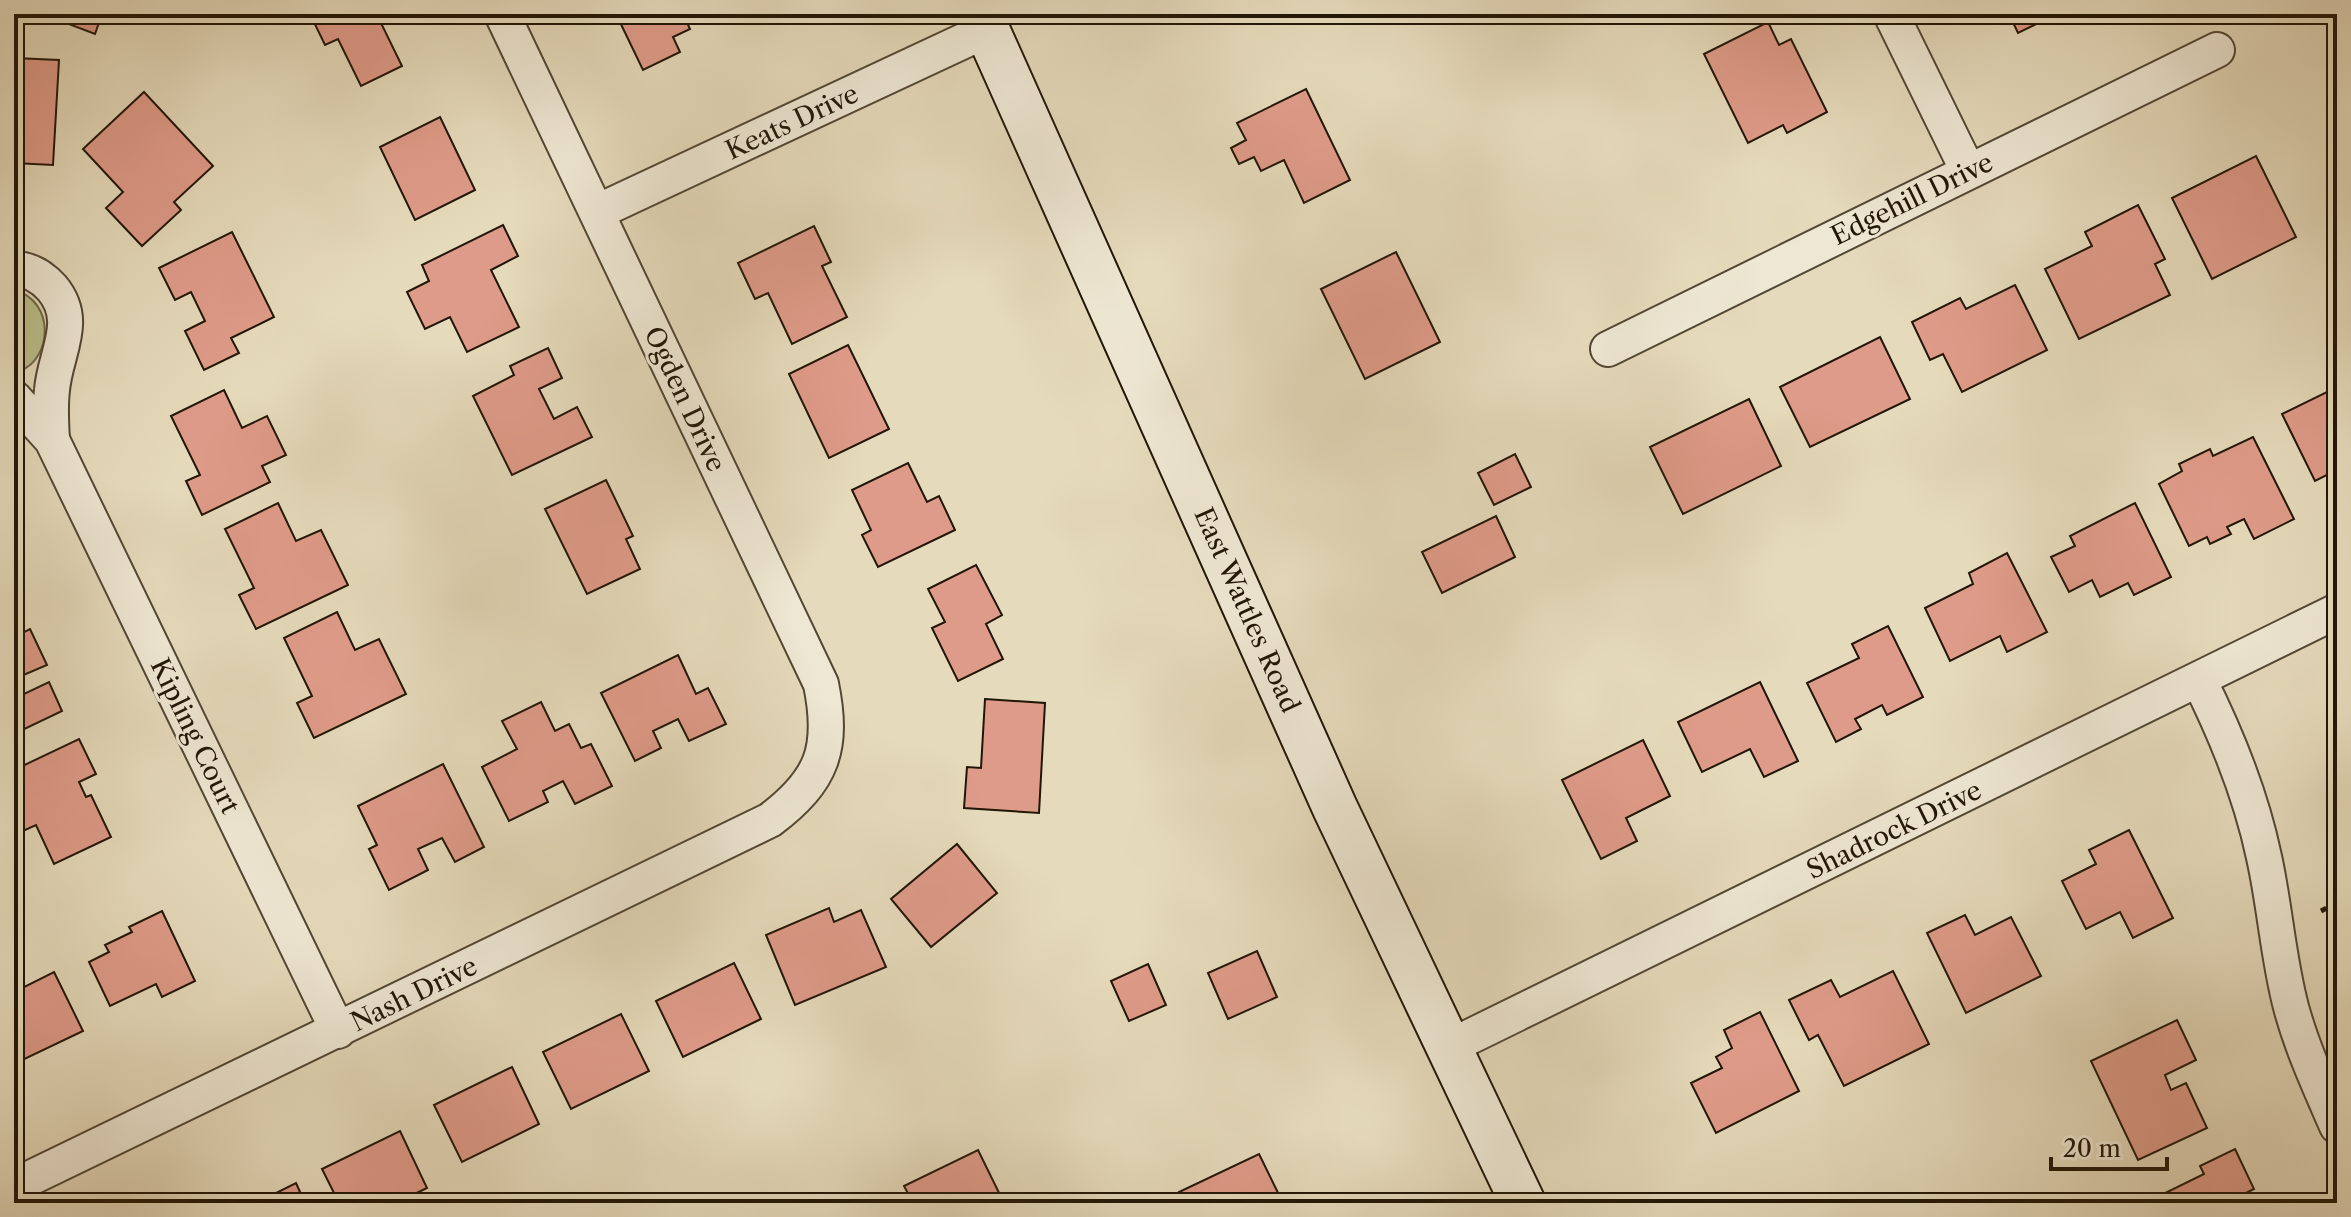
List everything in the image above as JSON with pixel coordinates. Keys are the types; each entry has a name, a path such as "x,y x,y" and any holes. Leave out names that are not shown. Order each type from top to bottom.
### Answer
{"main road":[{"name":"East Wattles Road","path":"984,22 1335,808 1523,1203"}],"street":[{"name":"Ogden Drive","path":"502,14 821,684 827,714 827,743 806,790"},
{"path":"1891,14 1968,171"},
{"name":"Keats Drive","path":"597,212 984,22"},
{"name":"Edgehill Drive","path":"1608,349 2217,50"},
{"name":"Kipling Court","path":"14,269 34,274 48,283 60,297 66,311 67,332 52,388 52,440"},
{"name":"Kipling Court","path":"14,398 52,440 338,1031"},
{"name":"Shadrock Drive","path":"1449,1047 2337,611"},
{"path":"2199,680 2220,721 2250,803 2264,854 2291,1004 2307,1060 2337,1126"},
{"name":"Nash Drive","path":"14,1186 770,820 806,790"}],"path":[{"path":"2321,911 2337,903"}],"green space":[{"path":"14,290 28,296 37,306 45,330 38,355 31,365 20,371 14,370"}],"building":[{"path":"69,14 102,14 95,34 66,23"},
{"path":"310,14 388,14 379,19 402,66 361,86 338,39 325,45"},
{"path":"683,14 690,29 673,37 680,52 643,70 617,16"},
{"path":"1678,14 1701,14 1683,23"},
{"path":"2009,14 2057,14 2018,33"},
{"path":"1768,22 1779,45 1791,39 1827,112 1787,133 1783,125 1748,143 1704,54"},
{"path":"14,58 59,60 53,165 14,163"},
{"path":"1306,89 1350,180 1304,203 1284,160 1261,171 1254,157 1239,164 1231,148 1246,140 1237,123"},
{"path":"144,92 213,166 174,202 181,210 142,246 106,208 123,192 83,149"},
{"path":"440,117 475,190 415,220 380,147"},
{"path":"2256,156 2296,237 2212,279 2172,198"},
{"path":"2138,205 2165,259 2155,264 2170,295 2079,339 2045,269 2092,246 2085,232"},
{"path":"503,225 518,256 491,270 519,327 467,352 450,317 425,329 407,292 429,281 422,265"},
{"path":"814,226 831,262 822,266 847,317 792,344 768,293 755,299 738,263"},
{"path":"232,232 274,317 231,338 239,353 204,370 185,331 205,321 191,292 175,300 159,268"},
{"path":"1396,252 1440,342 1365,379 1321,289"},
{"path":"2015,285 2047,350 1962,392 1943,354 1930,360 1912,322 1960,298 1966,309"},
{"path":"1880,337 1910,399 1810,447 1780,387"},
{"path":"848,345 889,429 829,458 789,374"},
{"path":"548,348 562,378 539,389 554,419 577,407 592,437 512,475 473,396 514,375 510,366"},
{"path":"2337,387 2337,470 2315,481 2282,414"},
{"path":"224,390 242,428 267,416 286,455 262,466 270,482 202,515 186,481 200,475 171,416"},
{"path":"1749,399 1781,466 1683,514 1650,447"},
{"path":"2253,437 2294,519 2254,539 2244,519 2227,527 2231,534 2210,544 2207,537 2189,546 2159,484 2182,471 2179,464 2210,449 2213,456"},
{"path":"1515,454 1531,487 1494,505 1478,473"},
{"path":"908,463 927,502 939,496 955,530 878,567 862,535 871,530 852,490"},
{"path":"606,480 633,536 626,539 640,569 587,594 545,509"},
{"path":"278,503 296,541 321,530 348,585 256,629 239,595 254,588 225,529"},
{"path":"2135,503 2171,577 2134,595 2128,583 2100,597 2092,580 2069,592 2051,557 2075,546 2070,536"},
{"path":"1496,516 1515,557 1442,593 1422,552"},
{"path":"2007,553 2047,632 2007,652 2000,636 1950,661 1925,608 1973,584 1969,573"},
{"path":"976,565 1002,615 986,624 1003,659 958,681 932,628 945,622 928,589"},
{"path":"337,612 355,650 379,639 406,694 314,738 297,703 312,696 284,638"},
{"path":"1888,626 1923,697 1887,715 1882,705 1855,719 1861,729 1836,742 1807,683 1859,658 1852,644"},
{"path":"30,629 47,665 14,679 14,637"},
{"path":"678,655 696,694 708,688 726,724 689,741 678,719 653,731 661,748 635,761 601,693"},
{"path":"14,679 22,695 49,682 62,711 14,734"},
{"path":"1760,682 1798,761 1764,777 1750,749 1702,772 1678,722"},
{"path":"985,699 1045,703 1039,813 964,808 967,767 981,768"},
{"path":"541,702 555,731 569,724 581,748 591,744 612,786 575,804 563,781 543,791 548,802 509,821 482,767 517,749 502,721"},
{"path":"79,739 96,774 79,782 86,797 91,795 111,837 54,864 36,825 14,835 14,770"},
{"path":"1643,740 1670,796 1626,818 1637,841 1601,859 1562,780"},
{"path":"443,764 484,847 455,862 442,838 418,849 428,870 389,890 369,849 377,845 358,806"},
{"path":"2129,830 2173,918 2133,938 2120,912 2086,929 2062,881 2096,864 2089,850"},
{"path":"957,844 997,893 931,947 891,899"},
{"path":"829,908 834,922 861,910 886,967 795,1005 766,935"},
{"path":"162,911 195,981 162,997 156,984 110,1006 89,962 109,952 105,945 132,932 129,927"},
{"path":"1965,915 1975,935 2011,917 2041,976 1966,1013 1927,933"},
{"path":"1257,951 1277,997 1228,1019 1208,973"},
{"path":"734,963 761,1019 683,1057 656,1001"},
{"path":"1148,964 1166,1005 1129,1021 1111,981"},
{"path":"1893,971 1929,1044 1844,1086 1818,1035 1809,1040 1789,1000 1831,980 1840,997"},
{"path":"54,972 83,1031 14,1064 14,992"},
{"path":"1760,1012 1799,1091 1716,1133 1691,1083 1722,1068 1716,1057 1732,1048 1724,1030"},
{"path":"621,1014 649,1071 571,1109 543,1052"},
{"path":"2177,1020 2196,1060 2165,1075 2171,1090 2186,1083 2207,1128 2138,1160 2091,1061"},
{"path":"512,1067 539,1124 462,1162 434,1105"},
{"path":"400,1131 427,1188 396,1203 339,1203 322,1169"},
{"path":"2235,1149 2254,1189 2236,1198 2238,1203 2150,1203 2204,1174 2200,1166"},
{"path":"978,1150 1004,1203 913,1203 904,1186"},
{"path":"1259,1154 1283,1203 1184,1203 1179,1192"},
{"path":"296,1183 305,1203 256,1203"}]}
